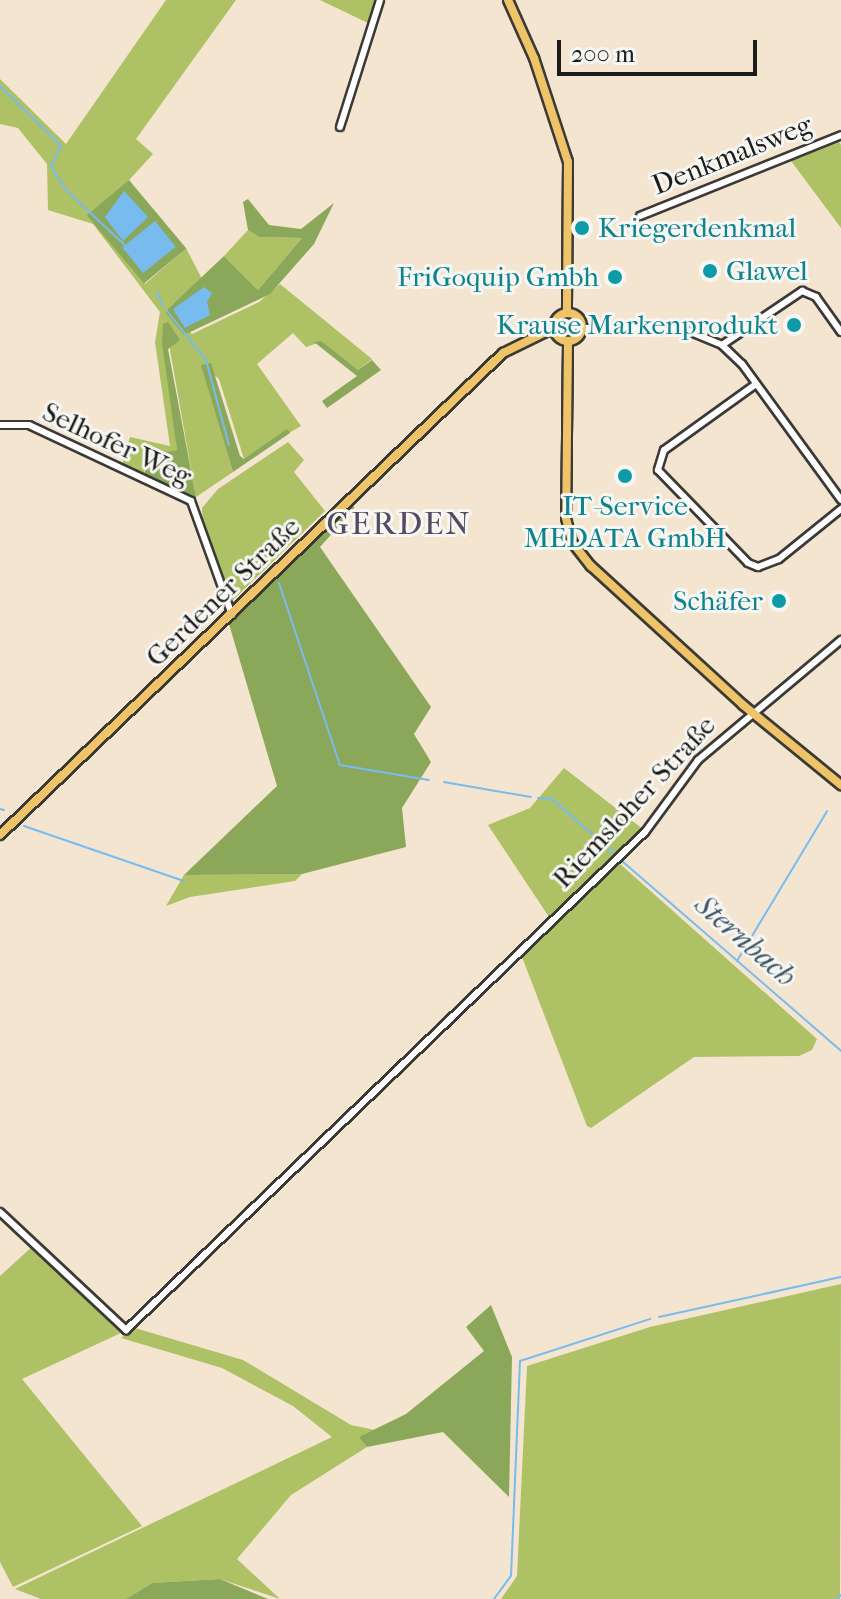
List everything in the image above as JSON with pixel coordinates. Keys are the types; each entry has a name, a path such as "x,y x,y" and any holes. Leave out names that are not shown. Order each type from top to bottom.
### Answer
{"main road":[{"path":"508,0 534,58 568,162 567,312 554,328 568,341 583,328 579,317 567,312"},
{"name":"Gerdener Straße","path":"0,835 503,353 554,328"},
{"name":"Riemsloher Straße","path":"568,341 566,518 572,542 591,566 751,712 841,785"}],"street":[{"path":"340,127 380,0"},
{"name":"Denkmalsweg","path":"640,216 841,135"},
{"path":"722,345 802,291 816,297 841,332"},
{"path":"583,328 681,328 722,345 838,490 841,500"},
{"path":"756,384 664,450 658,470 739,554 758,567 779,559 841,509"},
{"name":"Selhofer Weg","path":"0,425 29,425 191,501 232,615"},
{"path":"751,712 841,640"},
{"name":"Riemsloher Straße","path":"0,1212 126,1330 645,832 698,760 751,712"}],"green space":[{"path":"166,0 236,0 136,139 153,154 94,218 145,284 186,248 202,279 169,308 192,334 259,302 280,284 372,359 358,370 321,342 306,347 293,333 257,364 301,426 244,459 219,379 202,365 233,472 196,497 165,322 177,450 148,459 143,475 122,465 130,437 170,446 155,342 160,312 93,224 48,210 47,164 18,128 0,124 0,79 66,144"},
{"path":"320,0 380,0 372,25"},
{"path":"839,142 841,145 841,228 791,161"},
{"path":"129,180 186,248 144,284 87,215"},
{"path":"248,199 269,225 301,229 334,203 314,244 270,294 184,335 166,313 224,256 258,290 302,238 259,237 248,230 243,202"},
{"path":"248,230 259,237 302,238 258,290 224,256"},
{"path":"168,322 180,340 168,349 196,497 143,475 153,455 177,450 162,343 163,324"},
{"path":"321,341 358,370 372,360 381,370 327,408 322,401 357,376 314,342"},
{"path":"211,363 240,456 244,459 287,429 290,433 233,472 201,365"},
{"path":"288,442 304,460 294,472 325,511 233,600 203,535 202,508 218,489"},
{"path":"353,503 354,509 320,547 431,707 414,734 431,762 402,808 406,847 302,874 184,875 277,786 229,624"},
{"path":"564,768 644,830 549,917 488,825 530,808"},
{"path":"619,863 817,1039 812,1050 799,1056 694,1057 591,1128 587,1126 522,957"},
{"path":"302,874 295,881 190,897 166,906 184,875"},
{"path":"34,1245 123,1332 22,1379 142,1526 13,1587 0,1562 0,1276"},
{"path":"841,1284 840,1599 501,1599 517,1576 527,1366 650,1327"},
{"path":"491,1305 512,1357 509,1497 443,1432 367,1447 359,1437 406,1414 484,1351 466,1327"},
{"path":"135,1328 243,1360 351,1425 375,1430 360,1437 367,1447 291,1495 237,1559 280,1599 220,1579 152,1583 126,1599 41,1599 15,1589 332,1437 293,1406 222,1368 121,1338"},
{"path":"220,1579 268,1599 126,1599 152,1583"}],"water":[{"path":"124,191 148,217 123,241 105,217"},
{"path":"155,221 176,247 143,273 122,247"},
{"path":"204,287 212,293 207,302 210,315 185,328 173,309"}],"waterway":[{"path":"0,86 61,146 51,166 66,190 127,247"},
{"path":"157,292 163,306"},
{"path":"167,311 206,360 229,445"},
{"name":"Sternbach","path":"279,583 340,765 429,780"},
{"name":"Sternbach","path":"444,782 531,797"},
{"name":"Sternbach","path":"538,798 552,799 614,853"},
{"path":"0,809 4,810"},
{"path":"737,961 827,811"},
{"path":"24,826 184,881"},
{"name":"Sternbach","path":"622,861 841,1051"},
{"path":"659,1317 841,1277"},
{"path":"494,1599 511,1576 520,1361 650,1319"},
{"path":"837,1599 841,1595"}],"place":[{"name":"Kriegerdenkmal","path":"582,228"},
{"name":"Glawel","path":"710,271"},
{"name":"FriGoquip Gmbh","path":"615,277"},
{"name":"Krause Markenprodukt","path":"794,325"},
{"name":"IT-Service MEDATA GmbH","path":"625,476"},
{"name":"Schäfer","path":"779,601"}],"district":[{"name":"GERDEN","path":"399,524"}]}
